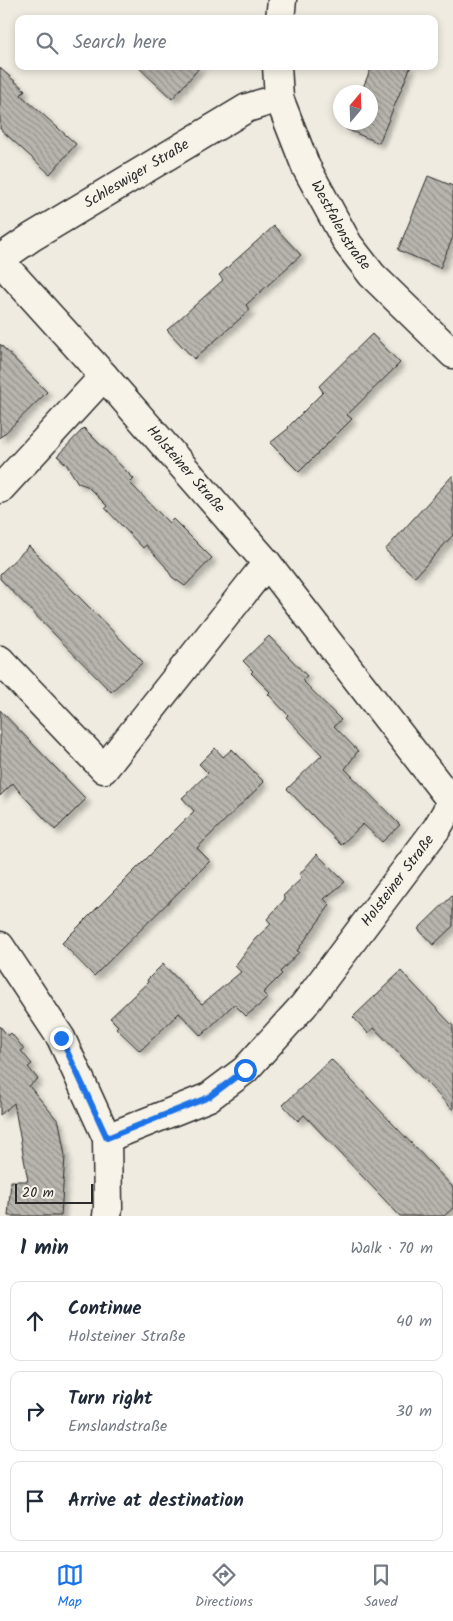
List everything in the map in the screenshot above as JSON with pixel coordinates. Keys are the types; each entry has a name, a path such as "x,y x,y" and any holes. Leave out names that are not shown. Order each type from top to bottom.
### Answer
{"street":[{"path":"280,15 282,0"},
{"name":"Westfalenstraße","path":"278,70 279,98 306,167 348,244 372,275 453,354"},
{"name":"Schleswiger Straße","path":"0,260 32,237 247,108 279,98"},
{"name":"Holsteiner Straße","path":"0,260 104,376 266,563 452,802 437,828 304,1005 245,1070 209,1097 107,1138"},
{"path":"0,489 104,376"},
{"path":"0,660 104,769 266,563"},
{"path":"0,946 61,1038 107,1138 107,1216"}],"building":[{"path":"0,68 25,90 21,95 76,144 50,174 0,129"},
{"path":"141,70 197,70 172,99"},
{"path":"370,70 409,70 379,143 348,130 378,130 378,85 364,85"},
{"path":"428,176 453,186 453,237 440,268 398,250"},
{"path":"274,226 301,255 246,305 250,310 194,359 167,330 223,280 219,275"},
{"path":"372,334 400,363 347,415 352,419 299,472 270,443 289,428 323,392 319,386"},
{"path":"0,344 47,392 0,438"},
{"path":"84,428 134,479 130,483 169,523 173,519 212,558 185,586 172,577 165,566 146,545 143,548 87,486 78,483 66,464 57,456"},
{"path":"453,475 453,535 415,577 385,550"},
{"path":"29,546 143,662 111,692 0,579 0,574"},
{"path":"269,636 307,676 302,680 341,720 334,726 358,751 345,769 400,825 382,842 363,824 341,845 287,789 322,755 286,717 288,715 268,694 270,692 251,673 253,671 243,661"},
{"path":"0,710 86,799 55,830 13,783 0,796"},
{"path":"215,748 223,757 232,749 264,782 197,848 210,861 94,976 62,943 194,811 182,798 208,773 199,764"},
{"path":"317,854 345,882 324,899 330,905 297,951 299,952 280,972 282,974 263,993 268,998 246,1016 234,1004 201,1036 179,1013 140,1051 116,1028 118,1026 110,1018 148,982 147,980 163,964 202,1004 241,972 235,966 255,939 271,924 267,919 285,899 283,896 302,878 299,875"},
{"path":"453,895 453,926 433,945 418,929"},
{"path":"401,971 453,1026 453,1110 374,1028 368,1033 353,1017"},
{"path":"0,1026 8,1036 11,1033 24,1049 21,1051 32,1064 28,1067 38,1079 29,1086 59,1122 65,1156 61,1216 8,1216 11,1181 28,1181 14,1103 0,1115"},
{"path":"331,1059 453,1187 453,1208 444,1216 400,1216 304,1115 298,1121 283,1105"}],"route":[{"path":"61,1038 107,1138 209,1097 245,1070"}]}
